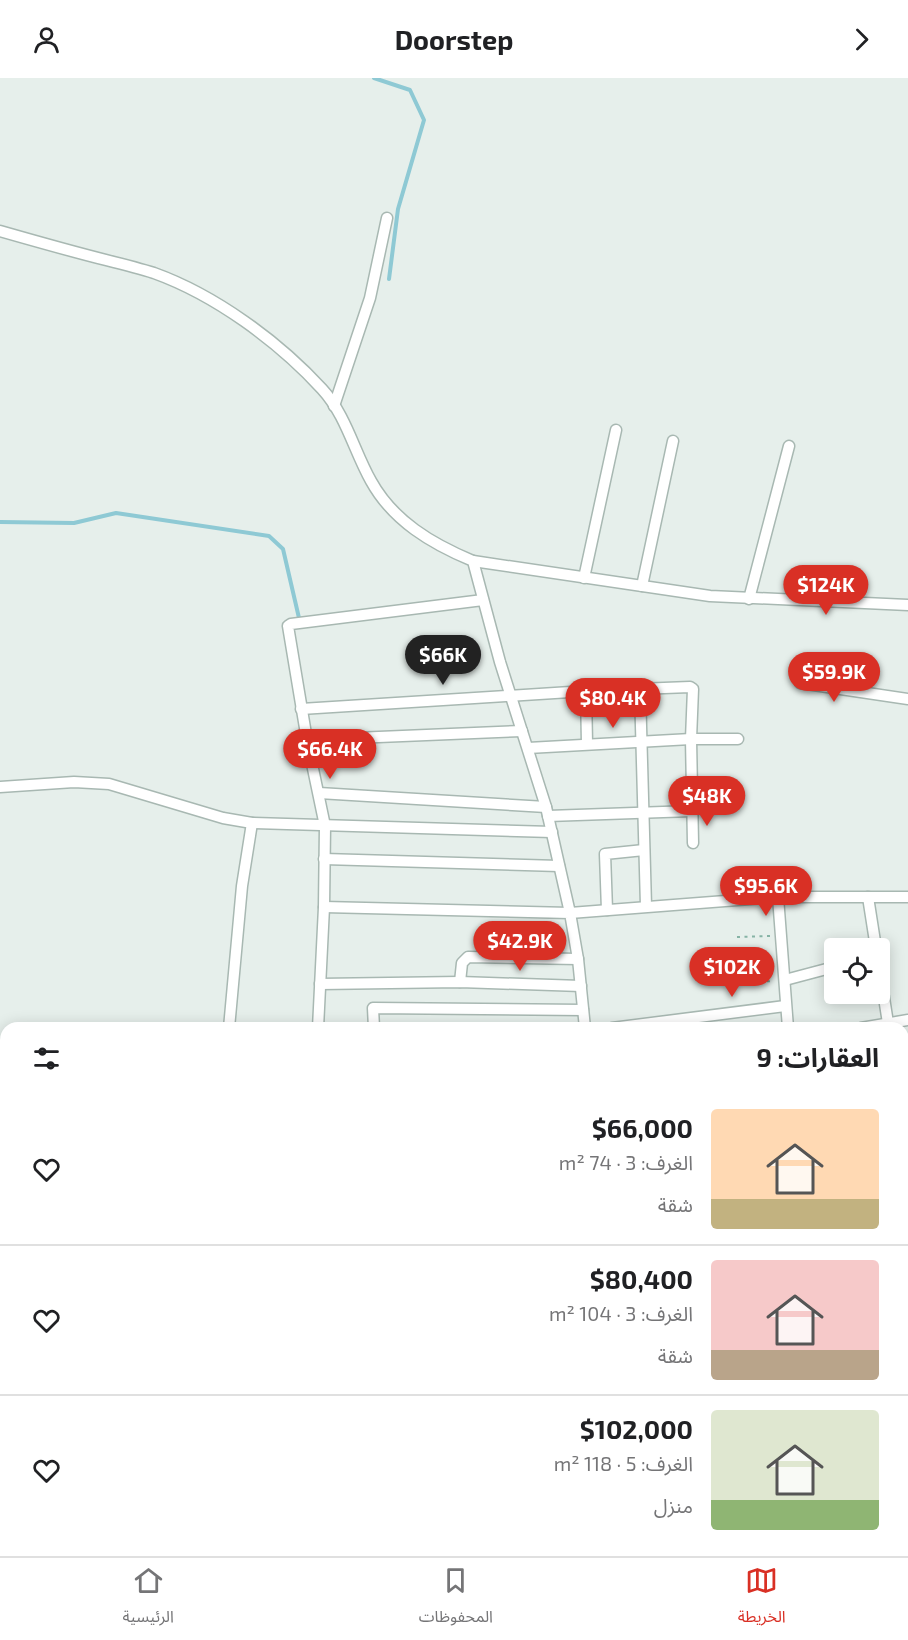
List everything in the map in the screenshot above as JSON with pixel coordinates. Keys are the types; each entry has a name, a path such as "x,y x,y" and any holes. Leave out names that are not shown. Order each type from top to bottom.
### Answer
{"street":[{"path":"334,406 370,298 387,218"},
{"path":"0,231 153,273 188,287 270,341 323,390 349,432 371,482 386,501 414,530 448,550 473,561 749,599 908,605"},
{"path":"584,578 616,430"},
{"path":"642,586 673,441"},
{"path":"749,599 789,446"},
{"path":"473,561 500,662 552,832 578,959 584,1022"},
{"path":"318,1022 325,826 287,630 291,624 483,600"},
{"path":"800,683 908,699"},
{"path":"301,709 586,691 692,688 693,843"},
{"path":"640,690 646,906"},
{"path":"586,691 587,744"},
{"path":"307,740 522,731"},
{"path":"528,748 691,739 738,739"},
{"path":"0,787 74,782 109,784 223,818 252,823 552,832"},
{"path":"319,793 547,812 643,814 692,811"},
{"path":"230,1022 242,886 252,823"},
{"path":"608,910 605,854 644,850"},
{"path":"324,859 559,866"},
{"path":"324,907 570,913 778,897 908,897"},
{"path":"778,897 787,1022"},
{"path":"868,897 874,938"},
{"path":"460,982 462,963 466,957 578,959"},
{"path":"785,980 824,970"},
{"path":"320,984 460,982 580,986"},
{"path":"885,1004 888,1022"},
{"path":"659,1022 785,1006"},
{"path":"374,1022 373,1008 583,1010"}],"path":[{"path":"737,937 782,935"},
{"path":"722,984 785,980"}],"waterway":[{"path":"374,78 410,90 424,120 398,209 389,279"},
{"path":"0,522 74,523 116,513 269,536 283,549 299,618"}]}
